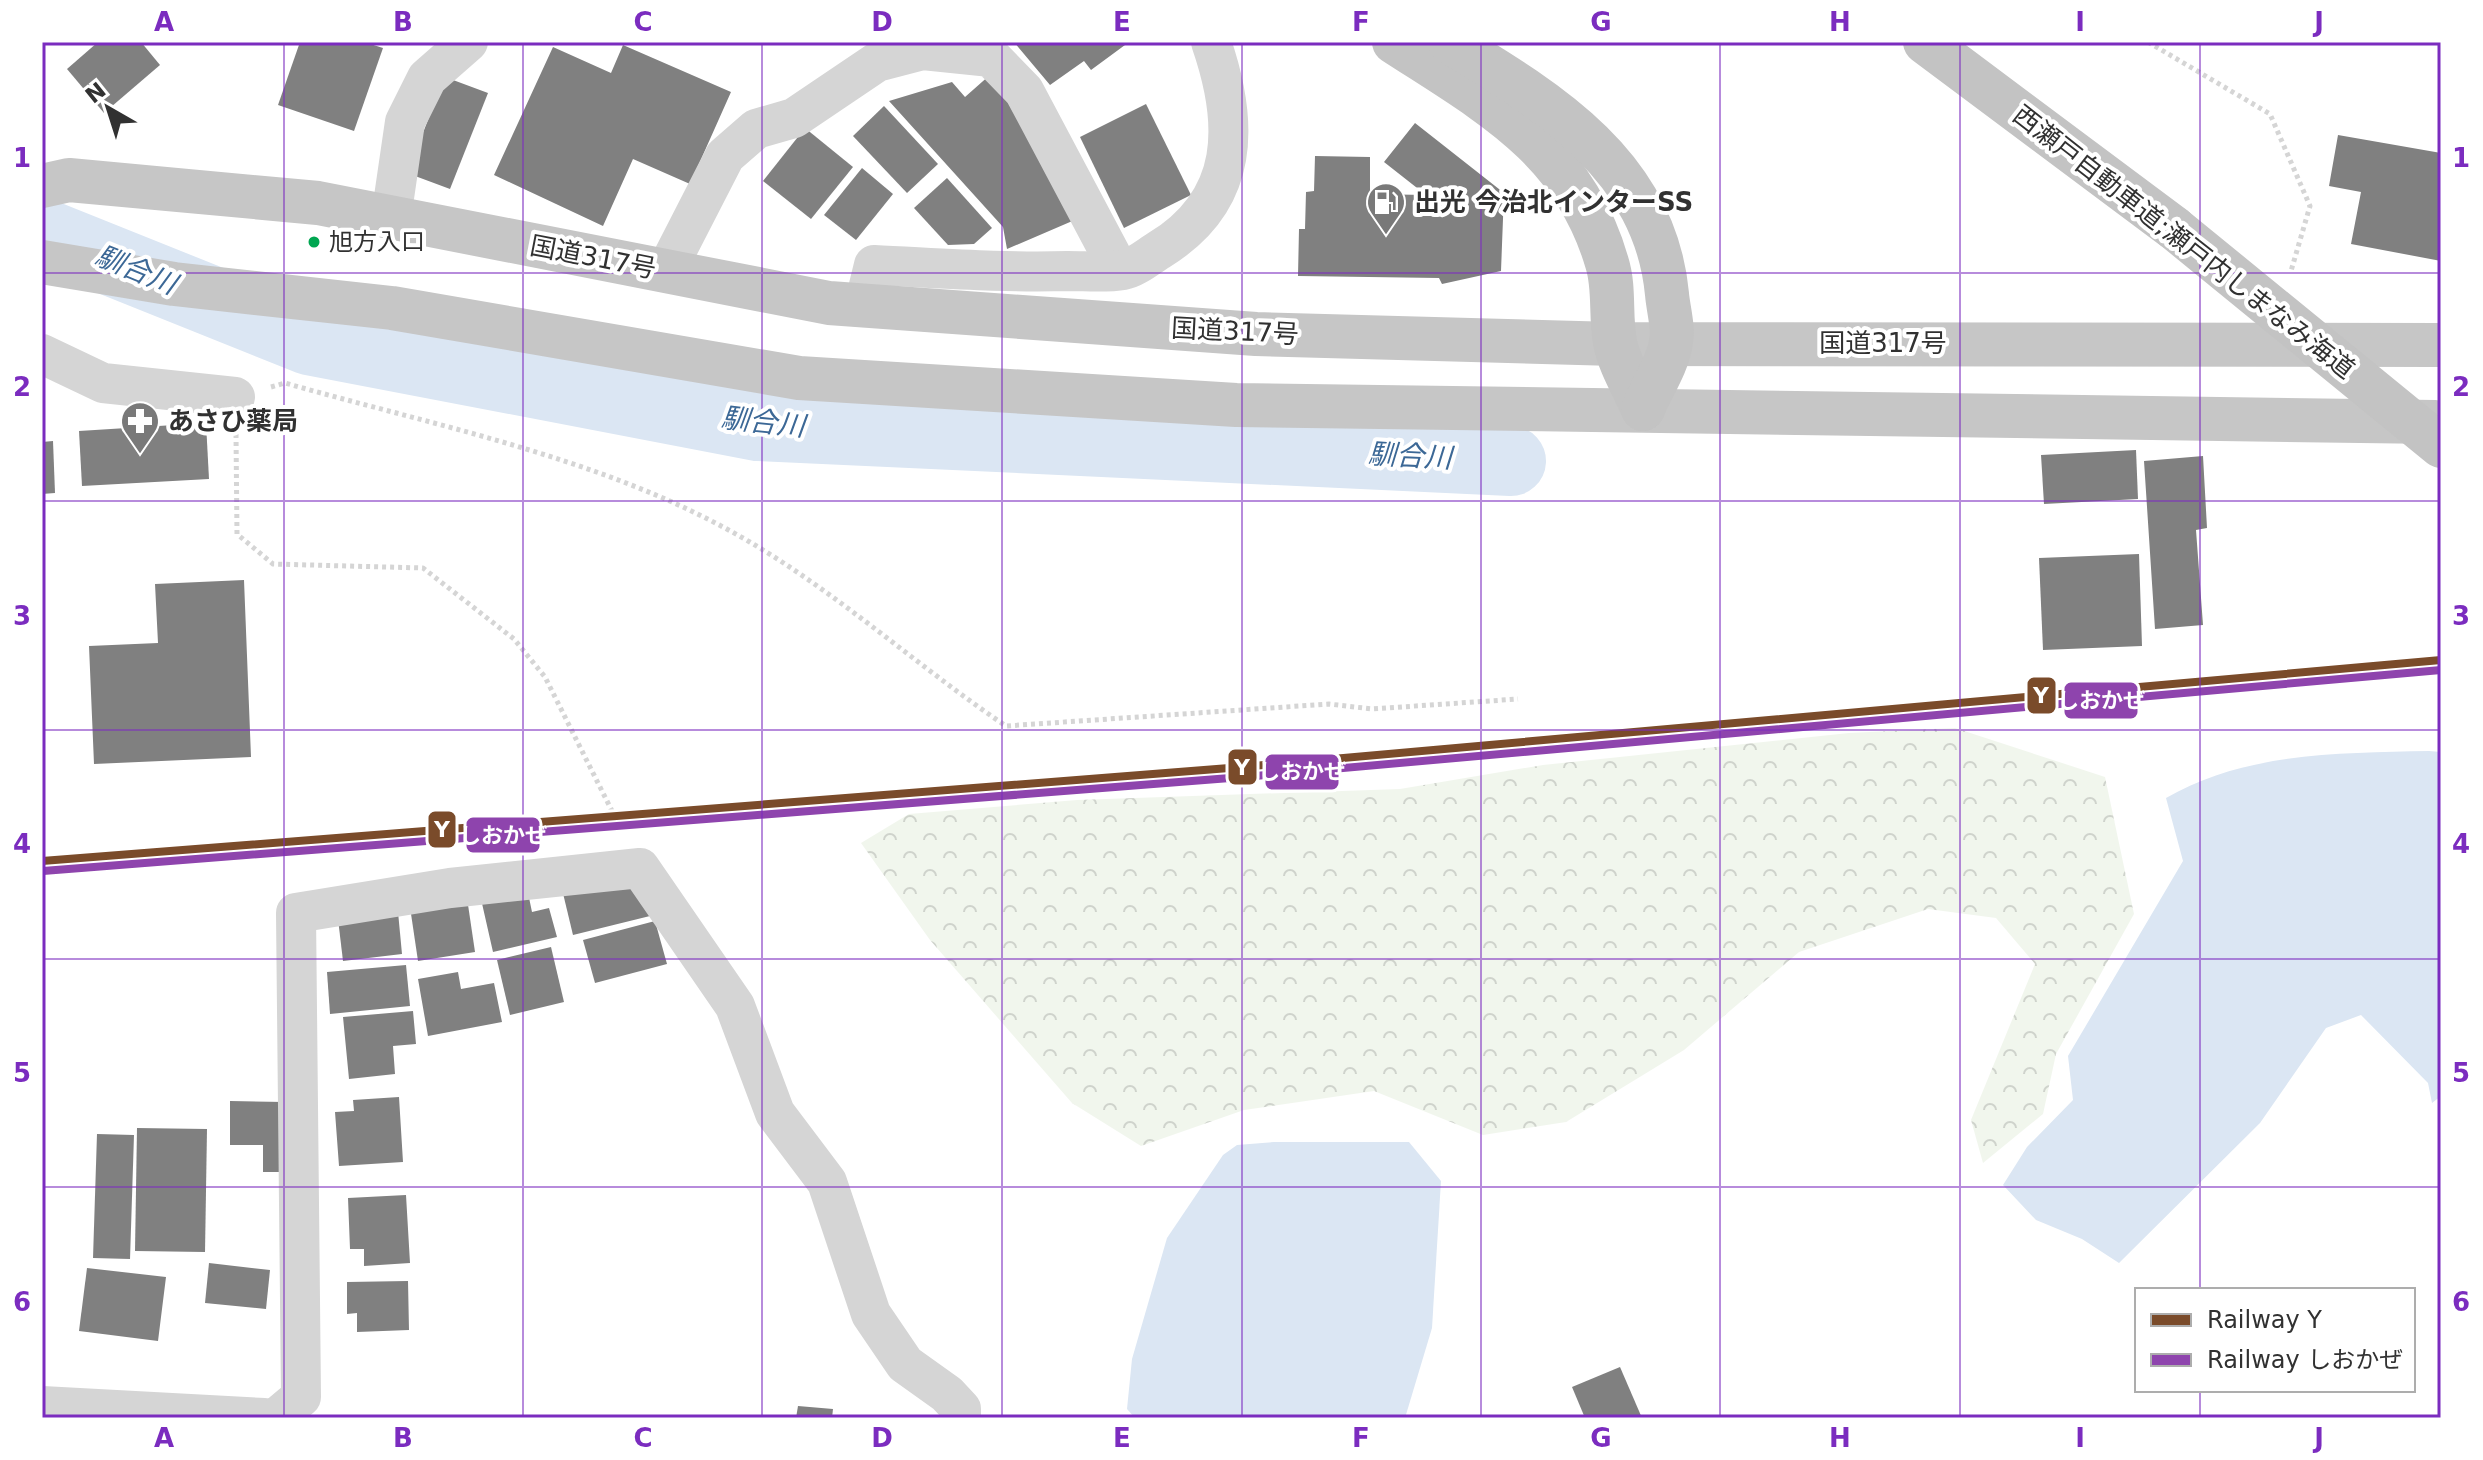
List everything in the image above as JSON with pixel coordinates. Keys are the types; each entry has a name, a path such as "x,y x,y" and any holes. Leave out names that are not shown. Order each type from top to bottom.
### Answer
{"highway":[{"path":"1394,42 1486,102 1539,145 1567,176 1593,223 1609,267 1615,344 1643,409"},
{"path":"1450,42 1561,114 1596,145 1626,183 1648,223 1664,269 1671,342 1643,409"},
{"name":"西瀬戸自動車道;瀬戸内しまなみ海道","path":"1925,42 2174,228 2441,446"},
{"name":"国道317号","path":"42,186 69,180 318,203 829,303 1256,334 1615,344 2441,345"},
{"path":"42,262 174,284 392,308 799,378 1236,405 2441,422"}],"street":[{"path":"391,218 405,122 427,78 468,42"},
{"path":"864,306 874,265 1023,272 1125,270 1174,241 1209,205 1226,170 1230,130 1226,92 1211,42"},
{"path":"666,271 725,156 756,129 794,118 877,62 923,50 991,57 1024,91 1119,270"},
{"path":"42,354 103,383 235,397"},
{"path":"276,1418 301,1397 296,913 450,888 640,868 735,1006 775,1113 827,1182 871,1314 905,1364 947,1394 961,1409 961,1418"},
{"path":"42,1406 264,1418"}],"path":[{"path":"2148,42 2270,114 2310,206 2290,275"},
{"path":"640,868 545,677 514,639 423,568 273,564 237,534 235,397 285,383 610,475 724,527 842,604 1006,726 1329,704 1372,709 1518,699"}],"green space":[{"path":"1955,728 2105,777 2134,914 2056,1054 2043,1114 1983,1163 1971,1120 2035,964 1996,918 1928,909 1799,952 1684,1050 1566,1122 1483,1135 1374,1091 1244,1110 1141,1146 1072,1103 930,940 861,843 909,814 1077,800 1400,789 1543,765 1849,733"}],"shaded area":[{"path":"2441,752 2441,1096 2432,1103 2428,1083 2361,1015 2326,1028 2260,1123 2119,1263 2082,1239 2036,1220 2003,1185 2027,1147 2073,1100 2068,1056 2183,861 2166,798 2197,783 2261,763 2328,755"},
{"path":"1409,1142 1441,1181 1432,1328 1405,1418 1135,1418 1127,1409 1132,1359 1167,1238 1223,1155 1237,1145"}],"building":[{"path":"98,42 141,42 160,65 104,113 67,69"},
{"path":"300,42 364,42 383,48 354,131 278,105"},
{"path":"1014,42 1124,42 1125,45 1091,70 1084,61 1050,85"},
{"path":"623,45 731,92 690,184 633,159 603,226 494,175 553,47 611,73"},
{"path":"991,74 1077,219 1007,249 1003,227 889,101 952,82 965,97"},
{"path":"445,77 488,93 450,189 407,173"},
{"path":"1146,104 1191,195 1124,228 1080,137"},
{"path":"884,106 938,164 907,193 853,136"},
{"path":"1415,123 1504,193 1501,271 1442,284 1439,278 1298,276 1299,229 1305,229 1306,192 1314,191 1315,156 1370,157 1370,194 1426,195 1384,162"},
{"path":"805,128 853,167 811,219 763,181"},
{"path":"2338,135 2441,153 2441,261 2351,244 2361,192 2329,186"},
{"path":"862,168 893,194 856,240 824,215"},
{"path":"947,178 992,228 974,244 948,245 914,208"},
{"path":"206,423 209,479 82,486 79,431"},
{"path":"53,441 55,493 42,494 42,442"},
{"path":"2136,450 2138,499 2044,504 2041,455"},
{"path":"2203,456 2207,528 2196,530 2203,625 2155,629 2144,461"},
{"path":"2139,554 2142,646 2043,650 2039,558"},
{"path":"244,580 251,757 94,764 89,646 158,643 155,584"},
{"path":"638,875 650,916 573,935 561,885"},
{"path":"527,888 532,912 549,908 557,937 493,952 481,899"},
{"path":"467,898 475,952 418,961 410,907"},
{"path":"398,912 402,954 343,961 338,919"},
{"path":"655,921 667,964 595,983 583,940"},
{"path":"551,947 564,1002 510,1015 497,960"},
{"path":"406,965 410,1006 330,1014 327,972"},
{"path":"458,972 461,989 494,983 502,1022 428,1036 418,979"},
{"path":"413,1011 416,1044 393,1046 395,1074 349,1079 343,1017"},
{"path":"399,1097 403,1162 339,1166 335,1112 354,1111 353,1100"},
{"path":"230,1101 284,1102 283,1172 263,1172 263,1145 230,1145"},
{"path":"137,1128 207,1129 205,1252 135,1251"},
{"path":"97,1134 134,1135 130,1259 93,1258"},
{"path":"406,1195 410,1263 364,1266 364,1249 350,1249 348,1198"},
{"path":"209,1263 270,1270 266,1309 205,1303"},
{"path":"87,1268 166,1277 158,1341 79,1331"},
{"path":"408,1281 409,1330 357,1332 357,1313 347,1314 347,1282"},
{"path":"1620,1367 1642,1418 1585,1418 1572,1387"},
{"path":"798,1406 833,1409 832,1418 796,1418"}],"waterway":[{"name":"馴合川","path":"42,233 309,340 758,426 1511,461"}],"rail line":[{"name":"Y","path":"42,861 1242,767 2441,660"},
{"name":"しおかぜ","path":"43,871 1243,777 2441,670"}],"place":[{"name":"出光 今治北インターSS","path":"1386,236"},
{"name":"旭方入口","path":"314,242"},
{"name":"あさひ薬局","path":"140,455"}]}
